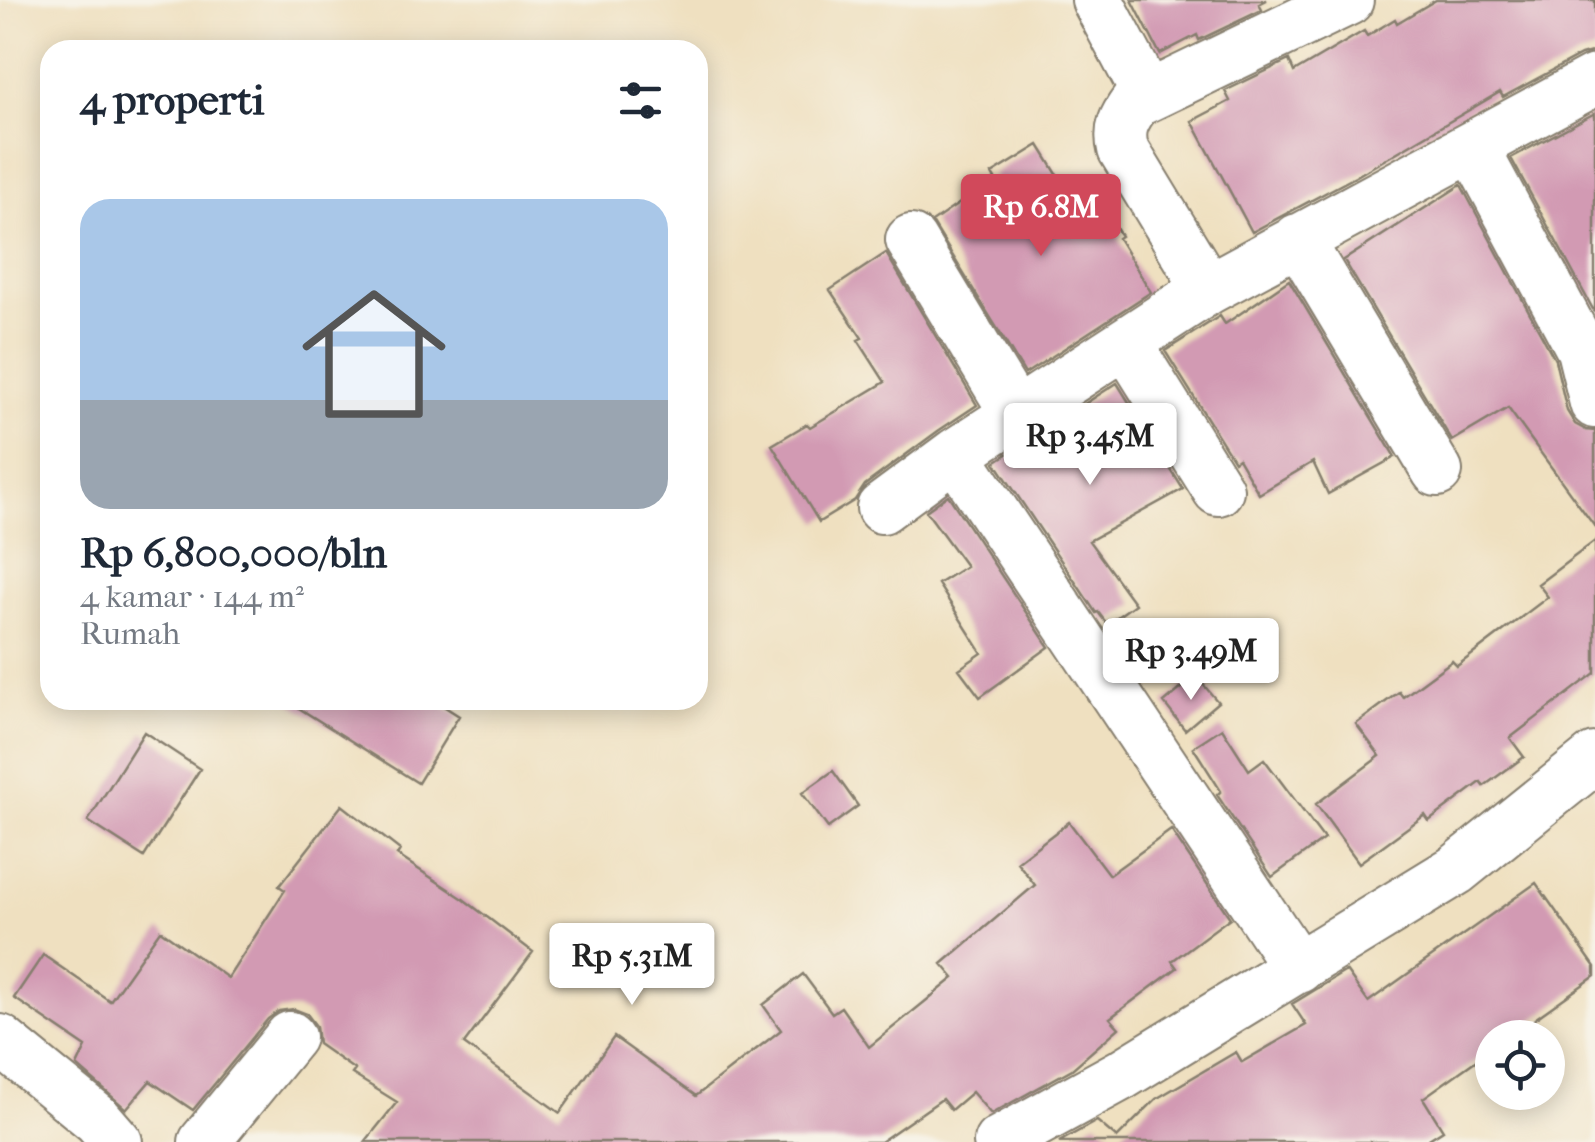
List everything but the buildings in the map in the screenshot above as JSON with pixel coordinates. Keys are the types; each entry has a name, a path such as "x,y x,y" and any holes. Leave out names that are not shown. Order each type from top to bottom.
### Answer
{"street":[{"path":"1097,0 1148,96"},
{"path":"1208,289 1123,149 1121,124 1136,102 1348,0"},
{"path":"882,508 955,454 1208,289 1595,80"},
{"path":"1472,147 1582,350 1595,403"},
{"path":"1298,239 1437,470"},
{"path":"911,240 1016,414"},
{"path":"1126,343 1218,490"},
{"path":"955,454 1298,968"},
{"path":"999,1142 1123,1074 1456,870 1595,758"},
{"path":"204,1142 290,1038"},
{"path":"0,1040 98,1120 117,1142"}]}
